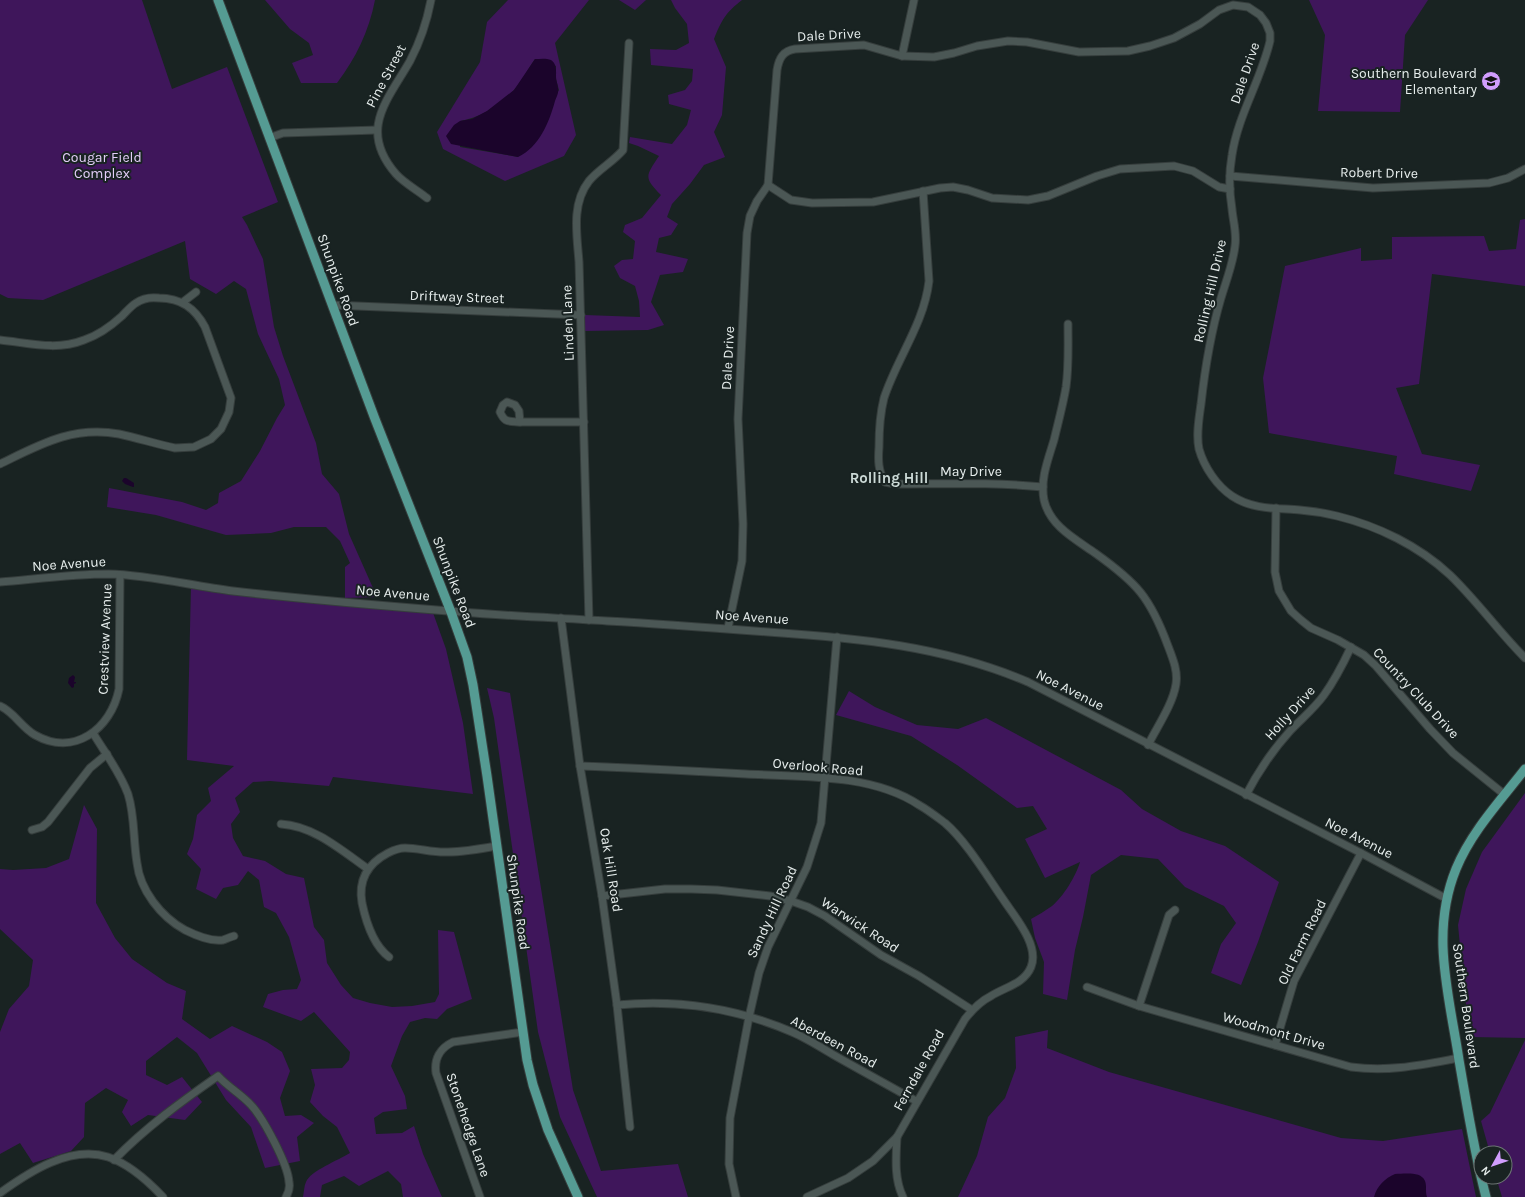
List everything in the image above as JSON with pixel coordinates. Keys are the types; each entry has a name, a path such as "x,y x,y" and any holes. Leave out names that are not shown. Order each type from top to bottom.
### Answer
{"main road":[{"name":"Shunpike Road","path":"218,0 413,517 452,612 467,657 473,685 527,1060 533,1085 548,1130 578,1197"},
{"name":"Southern Boulevard","path":"1486,1197 1473,1147 1446,986 1442,945 1447,899 1456,868 1474,835 1525,769"}],"street":[{"name":"Pine Street","path":"269,138 284,133 377,130 378,121 384,104 419,41 431,0"},
{"path":"902,56 914,0"},
{"path":"1221,0 1222,9"},
{"name":"Dale Drive","path":"728,628 742,561 743,524 738,419 747,233 750,216 757,201 768,185 778,62 785,53 789,50 805,47 864,45 902,56 934,57 977,46 1008,41 1027,42 1079,52 1128,51 1174,38 1193,28 1222,9 1233,5 1244,6 1253,9 1263,18 1270,33 1270,41 1232,152 1230,189"},
{"name":"Linden Lane","path":"589,620 581,315 576,218 580,198 589,182 602,168 624,150 629,43"},
{"path":"377,130 380,149 391,167 397,175 427,198"},
{"path":"768,185 791,200 812,203 873,202 897,198 923,191 953,187 992,198 1028,200 1048,196 1097,176 1120,169 1174,166 1193,171 1219,187 1230,189"},
{"name":"Robert Drive","path":"1230,176 1373,188 1489,183 1508,178 1525,169"},
{"name":"Rolling Hill Drive","path":"1230,189 1236,230 1236,245 1233,260 1219,303 1209,346 1199,418 1199,447 1209,470 1217,482 1231,495 1248,504 1261,507 1320,513 1356,521 1422,553 1449,574 1525,658"},
{"name":"May Drive","path":"923,191 929,281 920,319 884,398 880,419 878,461 882,478 885,482 895,484 996,484 1043,487"},
{"path":"182,302 196,292"},
{"path":"0,340 54,347 70,344 88,339 105,330 133,304 142,300 165,298 174,299 182,302 194,311 205,327 231,398 226,421 221,429 211,439 199,446 180,448 166,446 120,434 106,432 77,433 51,440 0,464"},
{"name":"Driftway Street","path":"332,305 581,315"},
{"path":"1068,324 1069,350 1066,387 1054,439 1044,473 1044,500 1048,511 1056,524 1118,569 1134,583 1145,596 1163,632 1175,664 1176,684 1170,702 1148,745"},
{"path":"520,422 584,422"},
{"name":"Country Club Drive","path":"1276,508 1275,572 1279,591 1284,602 1291,611 1305,624 1351,647 1376,666 1430,729 1453,753 1505,795"},
{"name":"Noe Avenue","path":"0,582 83,575 120,575 168,580 232,590 452,612 728,628 837,637 918,648 986,666 1026,682 1361,853 1447,899"},
{"name":"Crestview Avenue","path":"0,706 10,712 27,729 43,739 52,741 66,742 85,738 104,724 116,703 119,690 120,575"},
{"name":"Oak Hill Road","path":"561,618 580,766 602,896 617,1005 630,1127"},
{"name":"Sandy Hill Road","path":"736,1197 729,1164 730,1118 749,1017 761,966 768,947 807,867 821,823 837,637"},
{"name":"Holly Drive","path":"1246,794 1267,758 1323,697 1341,669 1351,647"},
{"path":"93,733 122,780 127,793 134,821 136,863 148,894 163,913 173,922 190,932 203,937 222,940 234,936"},
{"path":"32,830 42,827 48,822 90,768 107,754"},
{"name":"Overlook Road","path":"580,766 825,778 870,785 894,791 919,804 946,824 964,845 993,885 1030,942"},
{"path":"281,824 292,825 319,835 368,869"},
{"path":"389,957 377,945 364,910 362,891 368,869 378,858 400,848 447,852 496,846"},
{"name":"Old Farm Road","path":"1275,1045 1294,981 1361,853"},
{"name":"Warwick Road","path":"602,896 665,889 691,889 717,890 770,896 791,901 808,907 825,916 881,955 972,1010"},
{"path":"1139,1006 1169,915 1175,910"},
{"name":"Ferndale Road","path":"806,1197 848,1178 873,1161 896,1137 959,1027 972,1010 990,996 1015,984 1025,976 1032,965 1034,958 1030,942"},
{"name":"Woodmont Drive","path":"1087,987 1139,1006 1351,1067 1382,1070 1459,1058"},
{"name":"Aberdeen Road","path":"617,1005 644,1003 700,1005 749,1017 792,1032 916,1101"},
{"name":"Stonehedge Lane","path":"480,1197 436,1073 437,1059 444,1047 453,1042 522,1032"},
{"path":"114,1160 142,1134 218,1076 224,1083 250,1104 262,1118 286,1170 290,1184 288,1194"},
{"path":"896,1137 898,1181 902,1197"},
{"path":"4,1197 0,1193 35,1171 66,1158 89,1155 103,1156 114,1160 140,1176 162,1197"}],"green space":[{"name":"Cougar Field Complex","path":"0,0 142,0 172,89 227,67 278,202 242,217 263,259 274,327 283,356 316,443 322,474 339,494 349,534 377,597 345,598 345,567 350,563 340,541 326,527 294,527 271,533 226,535 156,515 107,507 109,488 182,502 206,510 218,503 219,493 241,481 260,451 285,405 279,379 258,334 246,289 234,281 216,294 190,279 185,241 43,300 8,298 0,294"},
{"path":"265,0 375,0 369,23 361,44 337,83 301,83 292,63 313,55 309,43 290,29"},
{"path":"508,0 589,0 555,43 576,135 564,156 505,181 443,149 437,132 480,62 487,22","holes":["535,59 556,66 556,79 559,90 518,157 460,147 460,121 482,114 502,101 517,86"]},
{"path":"619,0 646,0 635,10"},
{"path":"671,0 742,0 725,17 714,39 726,67 722,115 714,132 725,157 704,165 690,184 672,204 667,217 678,224 671,235 659,238 656,252 688,259 683,272 660,275 651,302 664,325 648,330 584,331 585,315 640,317 639,301 635,286 620,278 614,266 622,260 633,259 635,241 623,232 625,225 642,218 661,195 651,184 648,176 651,168 659,156 629,143 630,137 672,144 687,125 691,110 669,104 668,95 685,90 692,81 693,69 651,65 650,49 676,50 689,43 687,24"},
{"path":"1309,0 1428,0 1405,35 1400,112 1318,111 1325,35"},
{"path":"1525,219 1525,286 1432,274 1419,384 1396,388 1422,454 1480,465 1471,491 1394,474 1397,456 1269,433 1263,378 1285,266 1361,248 1361,261 1392,259 1392,237 1484,236 1489,251 1516,249 1520,220"},
{"path":"191,585 432,610 446,649 463,723 473,794 333,777 329,786 270,781 253,782 235,798 240,812 231,824 233,838 243,856 265,861 286,874 304,878 314,927 324,940 327,963 341,985 353,998 392,1007 412,1006 435,1002 439,994 438,930 454,932 472,999 447,1009 437,1019 425,1018 410,1022 402,1036 391,1066 405,1096 407,1109 383,1112 374,1118 376,1134 402,1133 414,1126 423,1154 442,1197 403,1197 401,1184 388,1171 359,1186 344,1176 322,1185 320,1197 303,1197 306,1182 313,1174 350,1153 337,1127 323,1116 310,1102 315,1085 311,1069 342,1068 349,1060 350,1052 314,1012 301,1021 263,1007 268,994 283,990 297,989 301,980 289,937 276,913 264,907 259,880 248,871 238,885 223,888 216,899 196,889 201,869 187,854 193,839 197,815 211,801 208,788 234,766 187,760"},
{"path":"487,688 510,693 573,1090 601,1171 678,1164 688,1197 597,1197 560,1117 538,1032 494,718"},
{"path":"849,691 875,707 917,725 958,729 986,718 1121,790 1142,809 1181,831 1225,846 1279,882 1241,985 1211,973 1221,944 1236,923 1224,906 1185,887 1158,859 1121,855 1091,875 1075,950 1067,1000 1043,994 1044,962 1035,938 1031,919 1052,906 1065,892 1080,862 1045,878 1025,839 1047,829 1033,806 1017,808 957,765 911,736 836,715"},
{"path":"1525,793 1525,1038 1472,1037 1465,998 1458,925 1466,889 1482,852"},
{"path":"84,805 97,829 96,903 115,938 132,959 167,983 186,991 182,1019 210,1039 232,1026 267,1042 282,1052 290,1071 280,1098 285,1116 301,1115 314,1123 297,1137 300,1161 265,1168 251,1127 226,1100 197,1053 177,1037 146,1061 146,1075 167,1085 182,1077 202,1102 185,1120 148,1115 131,1126 122,1112 128,1100 106,1088 85,1103 84,1137 71,1151 33,1163 20,1143 0,1154 0,1032 9,1009 29,986 33,960 0,929 0,869 13,870 46,868 69,859"},
{"path":"1048,1030 1047,1048 1109,1072 1341,1138 1383,1141 1462,1129 1476,1197 958,1197 977,1156 988,1117 1005,1098 1016,1068 1015,1037"},
{"path":"1525,1040 1525,1197 1502,1197 1498,1185 1513,1185 1513,1145 1488,1145 1481,1121 1490,1113"}],"shaded area":[{"path":"535,59 549,59 554,64 556,68 558,94 546,126 532,147 518,157 451,144 446,136 454,125 460,121 472,119 487,111 514,90"},
{"path":"124,478 134,483 134,487 125,484 122,481"},
{"path":"73,675 75,677 74,682 76,683 72,688 68,683 69,678"},
{"path":"1395,1174 1416,1174 1423,1178 1426,1183 1427,1197 1374,1197 1377,1189 1382,1183"}],"place":[{"name":"Southern Boulevard Elementary","path":"1491,81"}],"district":[{"name":"Rolling Hill","path":"889,478"}]}
